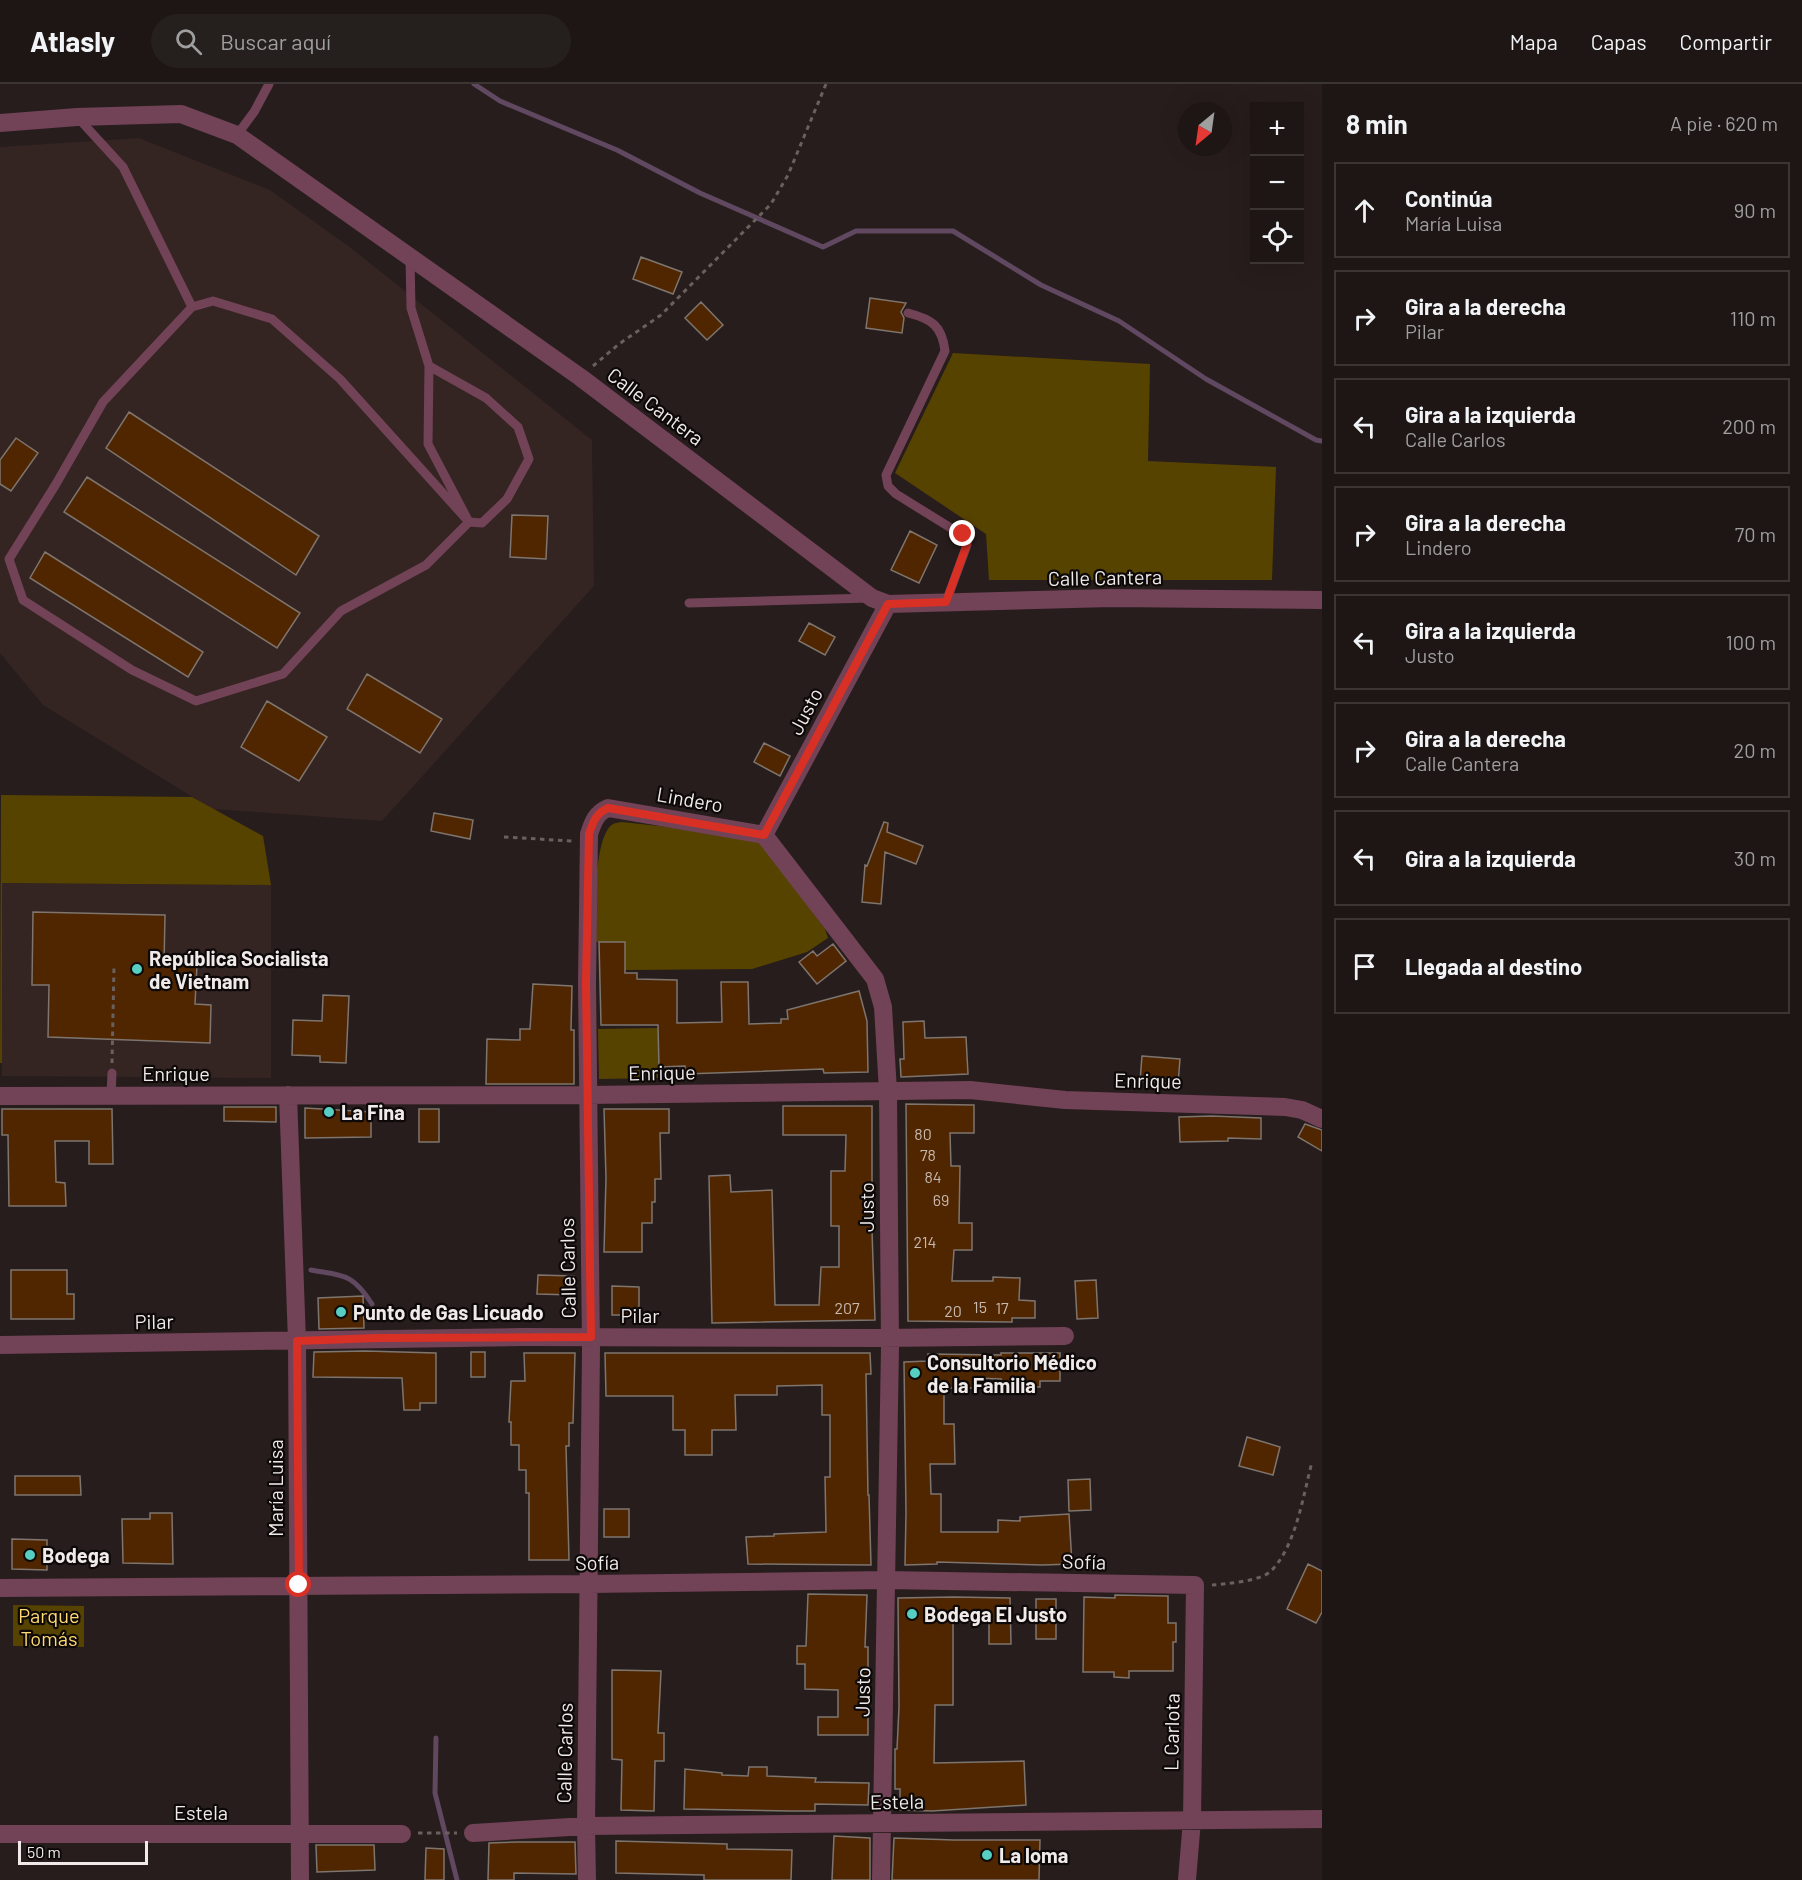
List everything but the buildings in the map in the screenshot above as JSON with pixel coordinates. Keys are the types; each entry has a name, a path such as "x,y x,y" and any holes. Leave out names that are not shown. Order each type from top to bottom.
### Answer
{"street":[{"name":"Calle Cantera","path":"0,123 77,117 181,114 237,135 580,376 880,601 946,602 1111,598 1322,600"},
{"name":"Justo","path":"880,601 764,835 875,979 883,1007 888,1091 890,1338 881,1880"},
{"name":"Lindero","path":"608,808 764,835"},
{"name":"Calle Carlos","path":"587,1880 591,1337 587,1095 589,834 595,817 608,808"},
{"name":"Enrique","path":"0,1096 587,1095 970,1090 1065,1100 1285,1107 1302,1110 1322,1119"},
{"name":"María Luisa","path":"288,1095 297,1341 300,1880"},
{"name":"Pilar","path":"0,1345 377,1338 1065,1336"},
{"name":"Sofía","path":"0,1588 886,1580 1195,1585"},
{"name":"L Carlota","path":"1187,1880 1192,1820 1195,1585"},
{"name":"Estela","path":"473,1833 586,1826 1322,1819"},
{"name":"Estela","path":"0,1834 402,1833"}],"lane":[{"path":"237,135 254,112 269,84"},
{"path":"77,117 123,167 192,307"},
{"path":"410,257 411,308 429,366 428,444 470,522"},
{"path":"429,366 486,398 518,427 529,459 507,498 482,523 470,522 340,379 272,319 213,301 192,307 103,402 9,559 23,600 132,670 196,701 283,674 341,611 426,565 470,522"},
{"path":"908,313 925,317 937,328 942,335 945,351 886,475 888,486 896,494 967,538 967,544 946,602"},
{"path":"688,603 880,601"},
{"path":"111,1096 112,1073"}],"path":[{"path":"580,376 619,344 661,315 771,204 788,175 826,84"},
{"path":"504,837 589,842"},
{"path":"112,1073 114,966"},
{"path":"1195,1585 1235,1584 1269,1573 1290,1543 1312,1462"},
{"path":"440,1833 451,1833"}],"shaded area":[{"path":"139,138 270,190 351,248 592,440 594,586 382,821 212,809 43,705 0,653 0,147"},
{"name":"República Socialista de Vietnam","path":"2,883 271,885 271,1078 2,1076"}],"green space":[{"path":"953,353 1150,364 1148,461 1276,467 1272,580 989,580 986,534 895,473"},
{"path":"1,795 192,797 263,836 271,885 2,883 2,1063 0,1063"},
{"path":"622,822 760,842 825,929 828,938 807,952 752,969 625,970 625,942 594,942 598,860 606,832 613,824"},
{"path":"658,1028 659,1078 599,1079 598,1029"},
{"name":"Parque Tomás","path":"13,1605 84,1606 84,1647 13,1646"}],"waterway":[{"path":"474,84 500,101 617,150 700,193 823,247 856,231 953,231 1041,285 1119,321 1206,379 1316,440 1322,441"},
{"path":"311,1270 340,1275 353,1281 372,1304"},
{"path":"436,1738 435,1793 457,1880"}],"place":[{"name":"República Socialista de Vietnam","path":"137,969"},
{"name":"La Fina","path":"329,1112"},
{"name":"Punto de Gas Licuado","path":"341,1312"},
{"name":"Consultorio Médico de la Familia","path":"915,1373"},
{"name":"Bodega","path":"30,1555"},
{"name":"Bodega El Justo","path":"912,1614"},
{"name":"La loma","path":"987,1855"}],"route":[{"path":"299,1585 297,1341 377,1338 591,1337 586,982 589,834 595,817 608,808 764,835 888,604 946,602 967,544 967,538 963,534"}]}
